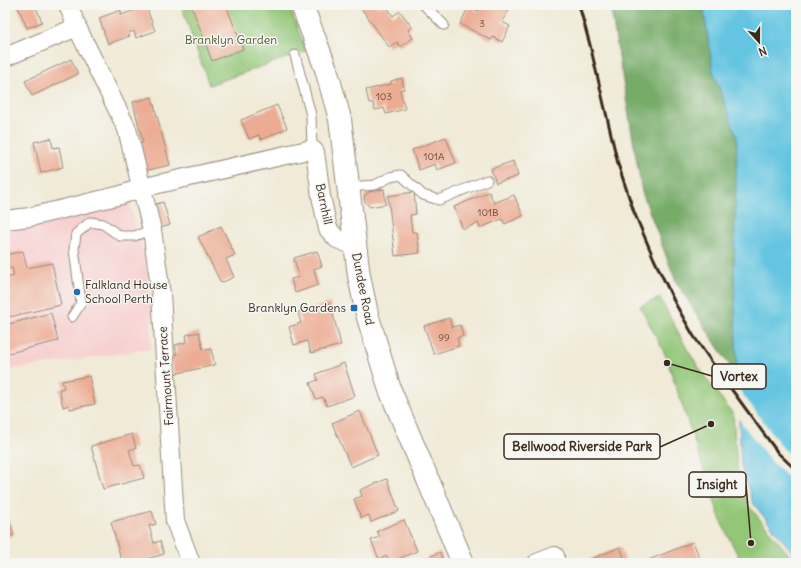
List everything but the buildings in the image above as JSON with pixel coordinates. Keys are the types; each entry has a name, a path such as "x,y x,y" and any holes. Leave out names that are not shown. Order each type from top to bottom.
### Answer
{"main road":[{"name":"Dundee Road","path":"302,5 326,69 340,119 359,276 367,314 390,390 463,563"}],"street":[{"name":"Fairmount Terrace","path":"68,5 77,27 127,129 152,230 161,294 178,472 175,520 191,563"},
{"path":"8,56 77,27"},
{"path":"5,220 30,217 121,195 141,188 312,149"},
{"name":"Barnhill","path":"312,149 315,152 321,196 328,229 337,238 355,246"},
{"path":"537,563 555,556"}],"lane":[{"path":"424,5 444,25"},
{"path":"296,55 311,115 312,149"},
{"path":"348,187 375,185 390,177 401,175 423,195 439,200 487,180"},
{"path":"72,317 80,303 74,249 76,234 90,222 102,224 120,236 134,236 152,230"}],"shaded area":[{"name":"Falkland House School Perth","path":"128,197 147,268 152,316 151,349 5,370 5,224"}],"green space":[{"name":"Branklyn Garden","path":"181,5 289,5 306,51 209,85"},
{"path":"610,5 703,5 713,71 737,137 737,377 676,282 642,192"},
{"path":"660,298 687,349 707,380 733,414 737,467 749,506 796,563 742,563 722,524 665,354 640,306"}],"water":[{"path":"703,5 796,5 796,557 753,503 741,467 734,268 737,137 713,71"}],"pier":[{"path":"735,384 783,448 796,460 796,485 770,460 737,417"}],"railway":[{"path":"579,5 618,164 634,212 654,259 675,303 693,335 778,453 796,470"}],"place":[{"name":"Falkland House School Perth","path":"77,292"},
{"name":"Branklyn Gardens","path":"354,308"},
{"name":"Vortex","path":"667,363"},
{"name":"Bellwood Riverside Park","path":"711,424"},
{"name":"Insight","path":"751,543"}]}
